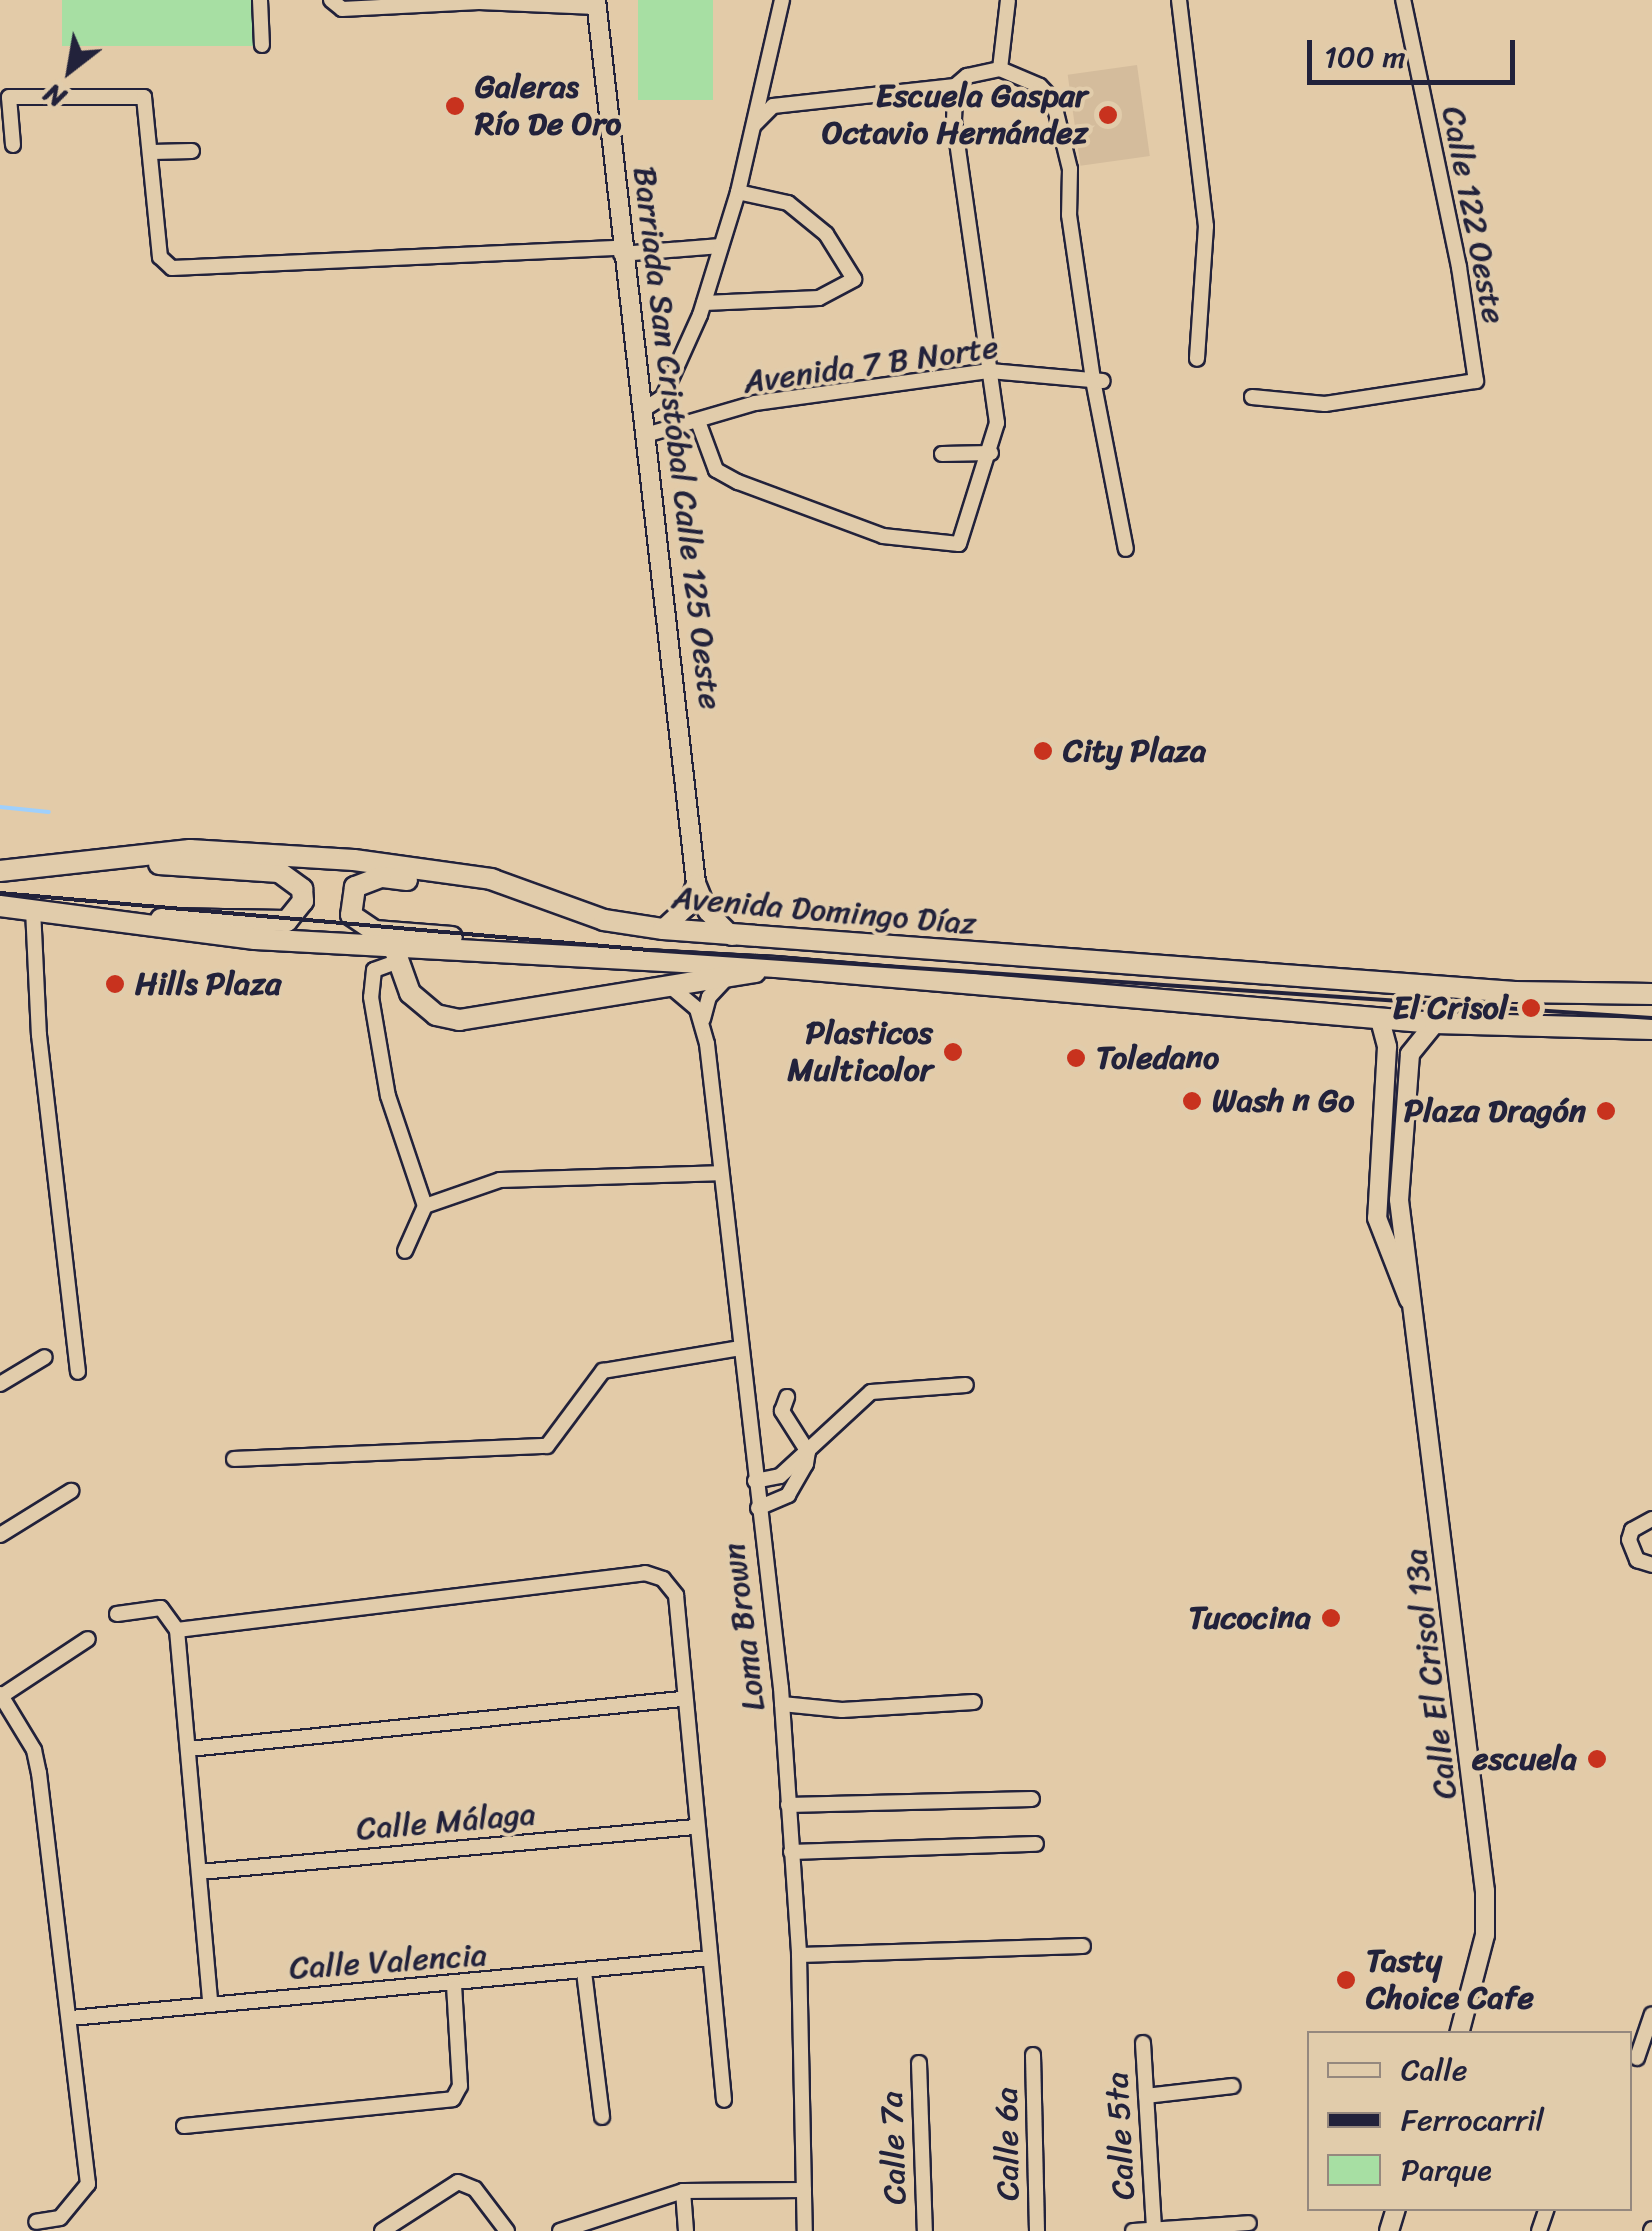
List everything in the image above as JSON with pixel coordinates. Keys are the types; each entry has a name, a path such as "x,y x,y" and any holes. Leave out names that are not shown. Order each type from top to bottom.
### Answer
{"main road":[{"name":"Avenida Domingo Díaz","path":"0,871 109,862 190,850 354,860 491,879 604,920 663,929 1515,992 1652,994"},
{"path":"109,862 279,872 302,889 298,913 287,921 186,915 139,922"},
{"path":"542,897 381,877 355,886 349,900 351,915 375,931 574,955"},
{"name":"Avenida Domingo Díaz","path":"0,906 395,955 574,955 776,967 1380,1020 1652,1029"},
{"path":"395,955 416,1000 459,1020 726,979 776,967"}],"street":[{"path":"260,0 262,44"},
{"path":"331,0 342,8 479,2 596,4"},
{"path":"646,408 663,397 704,303 738,192 782,0"},
{"path":"1000,70 1008,0"},
{"path":"1179,0 1206,226 1197,359"},
{"name":"Calle 122 Oeste","path":"1252,397 1325,404 1476,381 1459,267 1403,0"},
{"name":"Barriada San Cristóbal Calle 125 Oeste","path":"596,4 621,251 650,434 696,884 708,912 732,936"},
{"path":"753,126 773,106 955,86 967,76 1000,70 1040,86 1053,100 1070,169 1070,215 1126,549"},
{"path":"699,424 716,470 738,482 883,536 959,544 991,454 996,423 954,122 955,86"},
{"path":"13,144 9,97 134,93 149,105 160,257 172,268 721,246"},
{"path":"152,152 192,151"},
{"path":"704,303 819,298 854,280 826,234 788,203 738,192"},
{"name":"Avenida 7 B Norte","path":"650,434 699,424 755,402 990,371 1098,381"},
{"path":"942,454 991,454"},
{"path":"663,929 687,907 696,884"},
{"path":"29,909 39,1036 78,1372"},
{"path":"395,955 374,970 371,997 388,1096 425,1206 405,1251"},
{"path":"702,1020 709,996 726,979"},
{"path":"671,987 702,1020"},
{"name":"Loma Brown","path":"702,1020 782,1704 798,1954 805,2231"},
{"name":"Calle El Crisol 13a","path":"1380,1020 1387,1047 1380,1237 1412,1304"},
{"name":"Calle El Crisol 13a","path":"1435,1023 1410,1054 1400,1218 1485,1890 1486,1935 1460,2031"},
{"path":"1382,1120 1404,1121"},
{"path":"425,1206 500,1180 718,1173"},
{"path":"234,1460 548,1446 604,1372 741,1348"},
{"path":"0,1384 45,1356"},
{"path":"755,1481 780,1476 871,1392 966,1385"},
{"path":"758,1508 798,1486 808,1452 782,1411 787,1397"},
{"path":"0,1535 72,1491"},
{"path":"1652,1520 1632,1530 1629,1540 1636,1560 1652,1565"},
{"path":"178,1630 644,1574 664,1580 676,1594 724,2100"},
{"path":"117,1614 162,1608 178,1630 210,2003"},
{"path":"36,2222 60,2218 88,2184 34,1750 0,1696 88,1639"},
{"path":"190,1749 686,1700"},
{"path":"782,1704 842,1710 974,1702"},
{"path":"788,1805 1032,1799"},
{"name":"Calle Málaga","path":"200,1872 697,1827"},
{"path":"791,1852 1036,1844"},
{"path":"798,1954 1083,1946"},
{"name":"Calle Valencia","path":"70,2018 210,2003 454,1986 710,1958"},
{"path":"584,1972 602,2117"},
{"path":"184,2126 453,2099 460,2086 454,1986"},
{"path":"1640,2060 1652,2014"},
{"name":"Calle 5ta","path":"1142,2043 1154,2226"},
{"name":"Calle 6a","path":"1033,2055 1038,2231"},
{"name":"Calle 7a","path":"918,2063 925,2231"},
{"path":"1146,2096 1232,2086"},
{"path":"382,2231 458,2182 474,2189 507,2231"},
{"path":"560,2231 684,2192 804,2190"},
{"path":"684,2192 686,2231"},
{"path":"1133,2231 1154,2226 1249,2223"}],"shaded area":[{"name":"Escuela Gaspar Octavio Hernández","path":"1137,65 1150,156 1080,166 1068,75"}],"green space":[{"path":"62,0 256,0 256,46 62,46"},
{"path":"638,0 713,0 713,100 638,100"}],"waterway":[{"path":"0,807 49,812"}],"railway":[{"path":"0,893 649,950 1652,1018"}],"place":[{"name":"Galeras Río De Oro","path":"455,106"},
{"name":"Escuela Gaspar Octavio Hernández","path":"1108,115"},
{"name":"City Plaza","path":"1043,751"},
{"name":"Hills Plaza","path":"115,984"},
{"name":"El Crisol","path":"1531,1008"},
{"name":"Plasticos Multicolor","path":"953,1052"},
{"name":"Toledano","path":"1076,1058"},
{"name":"Wash n Go","path":"1192,1101"},
{"name":"Plaza Dragón","path":"1606,1111"},
{"name":"Tucocina","path":"1331,1618"},
{"name":"escuela","path":"1597,1759"},
{"name":"Tasty Choice Cafe","path":"1346,1980"}]}
